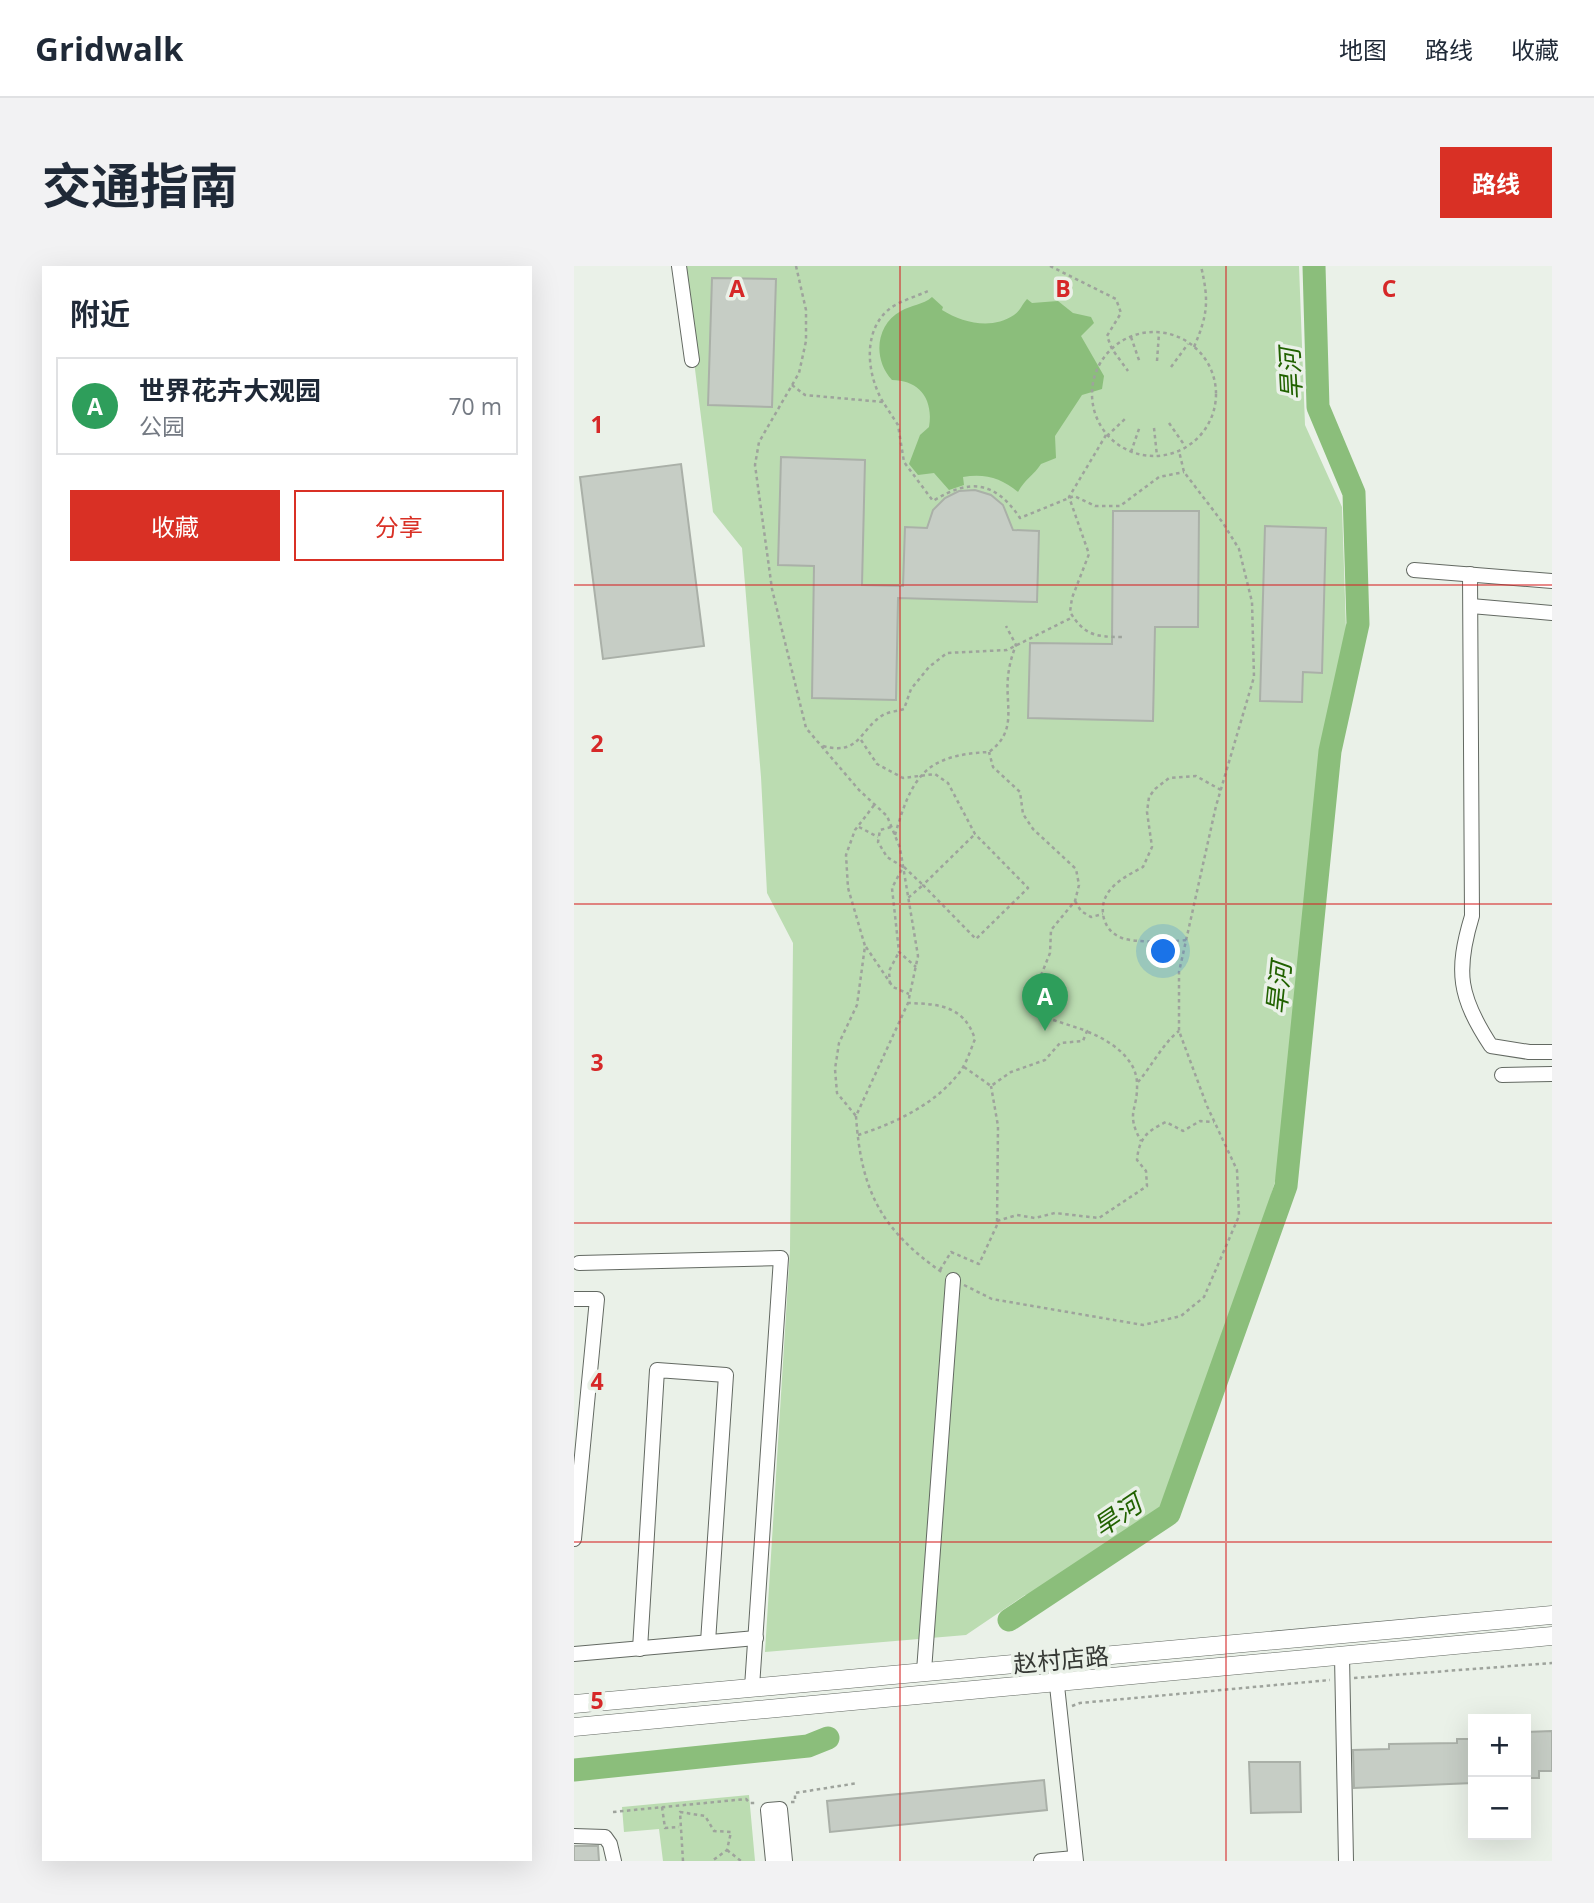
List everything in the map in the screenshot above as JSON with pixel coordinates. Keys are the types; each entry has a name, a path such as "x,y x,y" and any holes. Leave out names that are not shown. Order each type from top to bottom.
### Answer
{"main road":[{"name":"赵村店路","path":"574,1704 1054,1658 1552,1615"},
{"name":"赵村店路","path":"574,1727 1552,1636"}],"street":[{"path":"679,266 692,360"},
{"path":"1414,570 1552,580"},
{"path":"1471,574 1472,916 1461,953 1461,989 1471,1016 1491,1046 1529,1052 1552,1052"},
{"path":"1471,606 1552,613"},
{"path":"1502,1075 1552,1074"},
{"path":"579,1263 781,1258 752,1687"},
{"path":"924,1671 953,1280"},
{"path":"574,1299 597,1299 578,1446 574,1539"},
{"path":"640,1648 657,1370 726,1375 708,1643"},
{"path":"574,1654 756,1638"},
{"path":"1342,1656 1346,1861"},
{"path":"1041,1861 1075,1859 1054,1658"},
{"path":"773,1861 768,1810 780,1809 785,1861"},
{"path":"574,1836 605,1837 610,1844 614,1861"}],"path":[{"path":"796,266 806,310 806,341 799,373 758,442 755,465 772,589 806,728 887,816 895,835 918,956 908,1003 856,1116 863,1171 885,1222 910,1250 953,1280 992,1299 1143,1325 1181,1316 1204,1297 1239,1216 1237,1170 1214,1122 1179,1031 1179,972 1221,790 1254,677 1252,602 1239,550 1223,523 1184,472 1179,451"},
{"path":"1050,266 1116,299 1121,313 1107,336 1112,349 1128,371"},
{"path":"1194,348 1207,318 1207,293 1201,266"},
{"path":"928,291 892,307 877,322 869,359 883,402 898,425 904,462 933,501 947,492 976,485 997,492 1010,502 1020,517 1074,496 1095,506 1120,506 1159,477 1184,472"},
{"path":"1142,333 1159,333 1194,348 1211,369 1216,388 1215,408 1208,426 1186,447 1157,456 1131,452 1107,435 1095,416 1091,395 1094,374 1112,349 1130,337 1142,333"},
{"path":"1157,361 1159,333"},
{"path":"1130,337 1140,363"},
{"path":"1171,368 1188,344"},
{"path":"792,385 805,395 883,402"},
{"path":"1069,497 1107,435 1127,417"},
{"path":"1169,423 1186,447"},
{"path":"1131,452 1140,426"},
{"path":"1154,428 1157,456"},
{"path":"1069,497 1089,554 1072,598 1070,612 1079,626 1093,636 1122,637"},
{"path":"822,746 849,747 861,740 883,715 904,709 911,689 929,667 947,653 1007,649 1073,617"},
{"path":"895,835 905,801 914,784 923,775 946,757 964,752 989,751 1009,730 1007,679 1016,645 1006,626"},
{"path":"858,826 878,837 887,857 903,867 976,939 1028,888 975,834 948,783 935,774 903,778 886,769 867,752 861,740"},
{"path":"989,751 993,766 1020,792 1023,814 1033,829 1076,869 1079,885 1075,901 1051,930 1050,953 1040,978 1045,989 1044,1017 1087,1031 1116,1046 1131,1063 1138,1082"},
{"path":"1186,940 1161,943 1154,939 1123,939 1107,927 1103,901 1110,888 1143,867 1152,847 1147,811 1149,797 1155,789 1169,778 1196,776 1221,790"},
{"path":"875,804 858,826 846,855 848,888 865,946 890,984 909,994"},
{"path":"878,837 880,830 891,827"},
{"path":"908,898 975,834"},
{"path":"890,984 890,971 899,952 892,888 903,867"},
{"path":"1075,901 1081,911 1091,917 1103,914"},
{"path":"856,1116 837,1093 835,1069 839,1043 857,1005 865,946"},
{"path":"899,952 916,967"},
{"path":"858,1135 921,1107 943,1091 964,1067 975,1039 969,1021 948,1007 908,1003"},
{"path":"991,1086 1011,1072 1045,1060 1060,1043 1083,1041 1087,1031"},
{"path":"1141,1141 1131,1116 1138,1082 1162,1053 1168,1039 1179,1031"},
{"path":"940,1271 951,1252 979,1264 998,1221 998,1126 991,1086 964,1067"},
{"path":"998,1221 1017,1215 1035,1218 1055,1213 1099,1218 1147,1186 1146,1171 1137,1160 1141,1141 1148,1130 1166,1122 1183,1131 1200,1121 1214,1122"},
{"path":"1060,1712 1080,1703 1552,1663"},
{"path":"784,1803 795,1802 794,1793 858,1783"},
{"path":"614,1812 746,1799 750,1803 759,1803"},
{"path":"662,1806 665,1828 679,1827"},
{"path":"682,1861 680,1812 705,1815 714,1831 732,1832 727,1850 712,1861"},
{"path":"727,1850 741,1861"}],"shaded area":[{"path":"682,266 1299,266 1305,425 1342,507 1346,630 1319,761 1292,1119 1269,1203 1159,1510 1073,1591 1025,1595 966,1635 765,1652 790,1250 793,943 767,893 761,777 742,548 713,512"},
{"path":"932,297 943,307 942,310 978,323 1005,320 1016,313 1027,299 1032,303 1058,301 1073,313 1091,317 1094,323 1081,336 1104,376 1102,389 1082,395 1055,436 1056,458 1041,464 1018,492 1006,483 985,476 963,477 964,485 949,490 934,473 918,475 909,464 920,435 929,427 929,407 916,387 892,380 882,363 880,343 892,317"},
{"path":"749,1795 755,1861 663,1861 659,1829 624,1832 622,1807"}],"building":[{"path":"712,278 776,279 772,407 708,405"},
{"path":"781,457 865,460 862,585 903,586 905,527 927,528 933,510 945,498 959,491 975,490 991,495 1003,505 1013,530 1039,531 1037,602 898,598 896,700 812,698 814,566 778,565"},
{"path":"681,464 704,646 603,659 580,477"},
{"path":"1113,511 1199,511 1198,627 1155,627 1153,721 1028,718 1030,643 1112,644"},
{"path":"1265,526 1326,528 1322,673 1303,672 1302,702 1260,701"},
{"path":"1552,1731 1552,1771 1539,1771 1539,1778 1531,1778 1531,1732"},
{"path":"1457,1739 1468,1739 1468,1783 1354,1788 1353,1750 1389,1749 1389,1744 1457,1743"},
{"path":"1249,1762 1300,1762 1301,1812 1251,1813"},
{"path":"1044,1780 1047,1810 830,1832 827,1801"},
{"path":"574,1846 598,1846 599,1861 574,1861"}],"waterway":[{"name":"旱河","path":"1009,1620 1169,1514 1286,1186 1330,751 1358,624 1354,493 1318,407 1314,266"},
{"name":"旱河","path":"574,1770 808,1746 828,1738"}],"place":[{"name":"世界花卉大观园","path":"1045,1031"}]}
